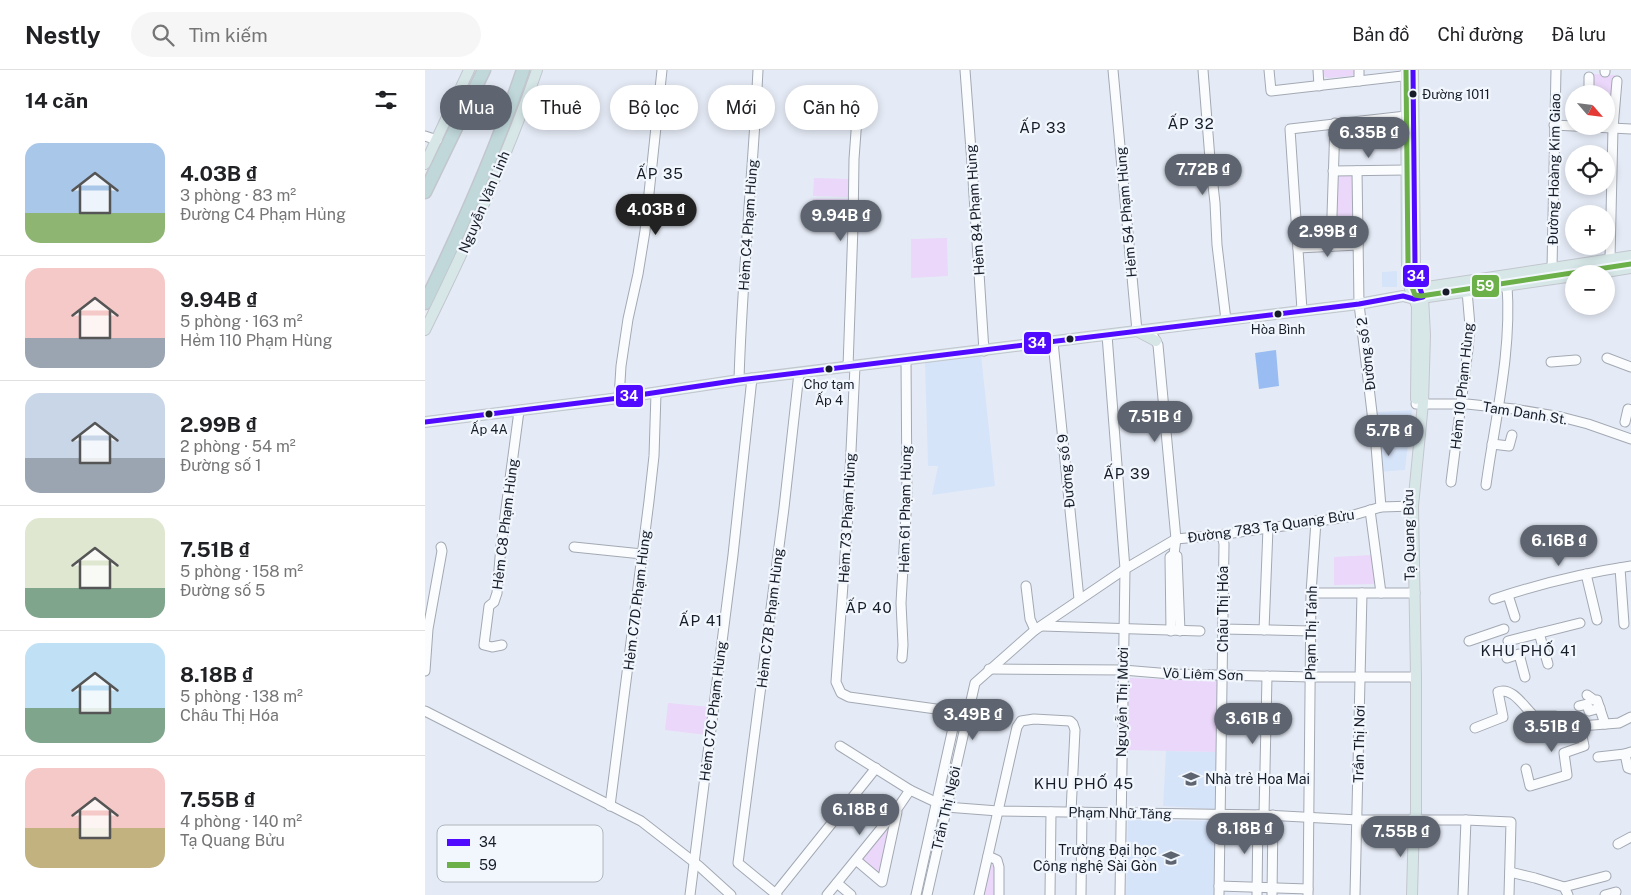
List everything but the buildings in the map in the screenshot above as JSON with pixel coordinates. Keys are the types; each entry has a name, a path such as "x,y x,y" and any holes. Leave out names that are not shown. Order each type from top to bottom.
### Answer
{"highway":[{"path":"425,192 484,70"},
{"name":"Nguyễn Văn Linh","path":"425,303 450,253 481,181 523,70"}],"main road":[{"path":"425,164 469,70"},
{"name":"Nguyễn Văn Linh","path":"425,330 492,186 537,70"},
{"name":"Tạ Quang Bửu","path":"1409,73 1406,116 1409,170"},
{"name":"Tạ Quang Bửu","path":"1409,73 1407,271 1425,335 1410,506 1413,677 1409,813 1415,821 1412,895"},
{"path":"425,422 619,398 752,378 1359,304 1552,268 1631,256"},
{"path":"1615,271 1631,268"},
{"path":"1414,294 1467,291 1565,277"},
{"path":"1137,331 1158,342 1174,326"}],"street":[{"path":"619,398 621,366 628,320 645,231 662,70"},
{"name":"Hẻm C4 Phạm Hùng","path":"739,380 741,310 754,150 758,70"},
{"name":"Hẻm 84 Phạm Hùng","path":"965,70 973,164 984,351"},
{"name":"Hẻm 54 Phạm Hùng","path":"1113,70 1137,331"},
{"path":"1203,70 1225,320"},
{"path":"1269,70 1271,91 1409,73"},
{"path":"1318,70 1319,86"},
{"path":"1359,70 1359,81"},
{"name":"Đường Hoàng Kim Giao","path":"1552,268 1556,70"},
{"path":"1589,77 1589,85"},
{"path":"1615,104 1617,81"},
{"path":"1302,310 1290,129 1406,116"},
{"path":"1331,246 1335,123"},
{"path":"1554,125 1565,126"},
{"path":"1615,128 1631,129"},
{"name":"Hẻm 73 Phạm Hùng","path":"856,130 854,159 849,514 836,682 841,693 849,697 936,709"},
{"path":"1610,259 1613,135"},
{"path":"425,136 437,140"},
{"path":"1333,172 1409,170"},
{"name":"Đường số 2","path":"1357,171 1359,304 1376,446 1381,507"},
{"path":"1298,248 1358,245"},
{"path":"1485,485 1507,344 1507,285"},
{"name":"Hẻm 10 Phạm Hùng","path":"1451,482 1468,350 1470,326 1467,291"},
{"path":"1156,328 1161,338 1158,342 1176,539 1174,554 1170,557 1175,631"},
{"name":"Nguyễn Thị Mười","path":"1107,335 1125,569 1120,895"},
{"name":"Đường số 9","path":"1053,342 1079,600"},
{"path":"1607,358 1631,367"},
{"name":"Hẻm 61 Phạm Hùng","path":"902,658 901,603 907,497 906,360"},
{"path":"1551,362 1576,360"},
{"name":"Hẻm C7B Phạm Hùng","path":"776,894 738,863 799,373"},
{"name":"Hẻm C7C Phạm Hùng","path":"690,895 733,555 752,378"},
{"name":"Hẻm C7D Phạm Hùng","path":"610,806 654,456 656,393"},
{"name":"Tam Danh St.","path":"1419,404 1461,404 1497,407 1561,417 1588,424 1631,440"},
{"path":"1625,422 1628,409 1631,410"},
{"name":"Hẻm C8 Phạm Hùng","path":"502,645 492,647 484,645 489,606 494,602 497,593 501,546 519,411"},
{"path":"1491,444 1509,446 1512,435"},
{"name":"Đường 783 Tạ Quang Bửu","path":"989,669 1039,628 1079,600 1125,569 1176,539 1347,517 1381,507 1410,506"},
{"path":"1370,510 1381,593"},
{"name":"Phạm Thị Tánh","path":"1308,892 1311,593 1316,521"},
{"path":"1264,630 1268,528"},
{"name":"Châu Thị Hóa","path":"1219,534 1224,544 1219,891"},
{"path":"425,671 428,629 442,551 441,547"},
{"path":"574,547 642,554"},
{"path":"1494,599 1553,581 1631,566"},
{"path":"1620,568 1624,624"},
{"path":"1586,574 1597,620"},
{"path":"1026,586 1030,618 1039,628 1200,631"},
{"path":"1311,593 1413,594"},
{"name":"Trần Thị Nơi","path":"1355,895 1362,593"},
{"path":"1508,595 1515,617"},
{"path":"1508,641 1580,623"},
{"path":"1222,629 1311,631"},
{"path":"1469,641 1504,629"},
{"path":"1539,633 1549,664"},
{"path":"1507,658 1519,654 1525,677"},
{"name":"Võ Liêm Sơn","path":"989,669 1123,670 1311,677 1413,677"},
{"name":"Trần Thị Ngôi","path":"927,895 975,682 989,669"},
{"path":"1257,891 1265,815 1267,676"},
{"path":"1475,728 1503,717 1498,692 1503,690 1518,699 1534,716 1555,716 1557,724 1565,733 1580,726 1619,722 1631,717"},
{"path":"1587,695 1597,700 1605,724"},
{"path":"1579,706 1587,704 1589,711 1600,708"},
{"path":"425,711 641,821 695,863 731,895"},
{"path":"979,895 1021,721 1034,719 1070,720 1073,724 1075,730 1071,812"},
{"path":"1526,769 1530,786 1567,775 1564,753 1584,746 1580,726"},
{"name":"Trần Thị Ngôi","path":"916,895 953,728"},
{"path":"840,746 910,790 946,807"},
{"path":"1598,757 1628,753 1628,768 1631,770"},
{"path":"776,894 876,768"},
{"path":"827,895 897,809 910,790"},
{"name":"Phạm Nhữ Tăng","path":"946,807 999,811 1220,814 1358,820 1511,822 1509,872"},
{"path":"856,860 882,882 897,809"},
{"path":"1050,895 1051,812"},
{"path":"1081,895 1082,812"},
{"path":"1265,815 1272,891"},
{"path":"1463,895 1466,820"},
{"path":"1617,844 1631,837"},
{"path":"988,856 997,860 999,867 999,895"},
{"path":"1509,895 1509,872 1535,878 1566,891 1606,876"},
{"path":"837,883 851,895"},
{"path":"1219,891 1308,892"},
{"path":"1605,895 1616,892"}],"shaded area":[{"path":"1322,70 1354,70 1354,74 1352,76 1328,78 1325,77"},
{"path":"1593,74 1615,75 1614,85 1592,85"},
{"path":"1355,171 1354,243 1333,246 1334,173"},
{"path":"814,178 849,179 849,197 813,196"},
{"path":"813,199 848,199 847,216 813,216"},
{"path":"947,238 948,276 911,278 911,239"},
{"path":"1397,271 1397,287 1382,287 1382,272"},
{"path":"981,354 995,486 932,495 938,466 928,466 925,362"},
{"path":"1412,410 1405,470 1379,472 1376,412"},
{"path":"1372,555 1376,584 1334,585 1334,557"},
{"path":"1129,678 1220,681 1218,752 1127,750"},
{"path":"668,703 710,707 707,735 665,730"},
{"name":"Nhà trẻ Hoa Mai","path":"1166,751 1218,752 1216,809 1163,806"},
{"path":"891,820 881,879 859,860"},
{"name":"Trường Đại học Công nghệ Sài Gòn","path":"1128,820 1216,821 1214,895 1126,895"},
{"path":"994,865 996,868 996,895 983,895 989,866"}],"water":[{"path":"1276,350 1279,386 1259,389 1255,353"}],"transit line":[{"name":"59","path":"1406,70 1408,265 1409,279 1415,295 1421,296 1631,264"},
{"name":"34","path":"425,422 619,398 739,380 1359,304 1403,296 1414,299 1423,297 1416,277 1415,265 1413,70"}],"place":[{"name":"Đường 1011","path":"1413,94"},
{"name":"Hòa Bình","path":"1278,314"},
{"name":"Chợ tạm Ấp 4","path":"829,369"},
{"name":"Ấp 4A","path":"489,414"},
{"name":"Nhà trẻ Hoa Mai","path":"1191,779"},
{"name":"Trường Đại học Công nghệ Sài Gòn","path":"1171,858"}],"district":[{"name":"ẤP 32","path":"1191,123"},
{"name":"ẤP 33","path":"1043,127"},
{"name":"ẤP 35","path":"660,173"},
{"name":"ẤP 39","path":"1127,473"},
{"name":"ẤP 40","path":"869,607"},
{"name":"ẤP 41","path":"701,620"},
{"name":"KHU PHỐ 41","path":"1529,650"},
{"name":"KHU PHỐ 45","path":"1084,783"}]}
